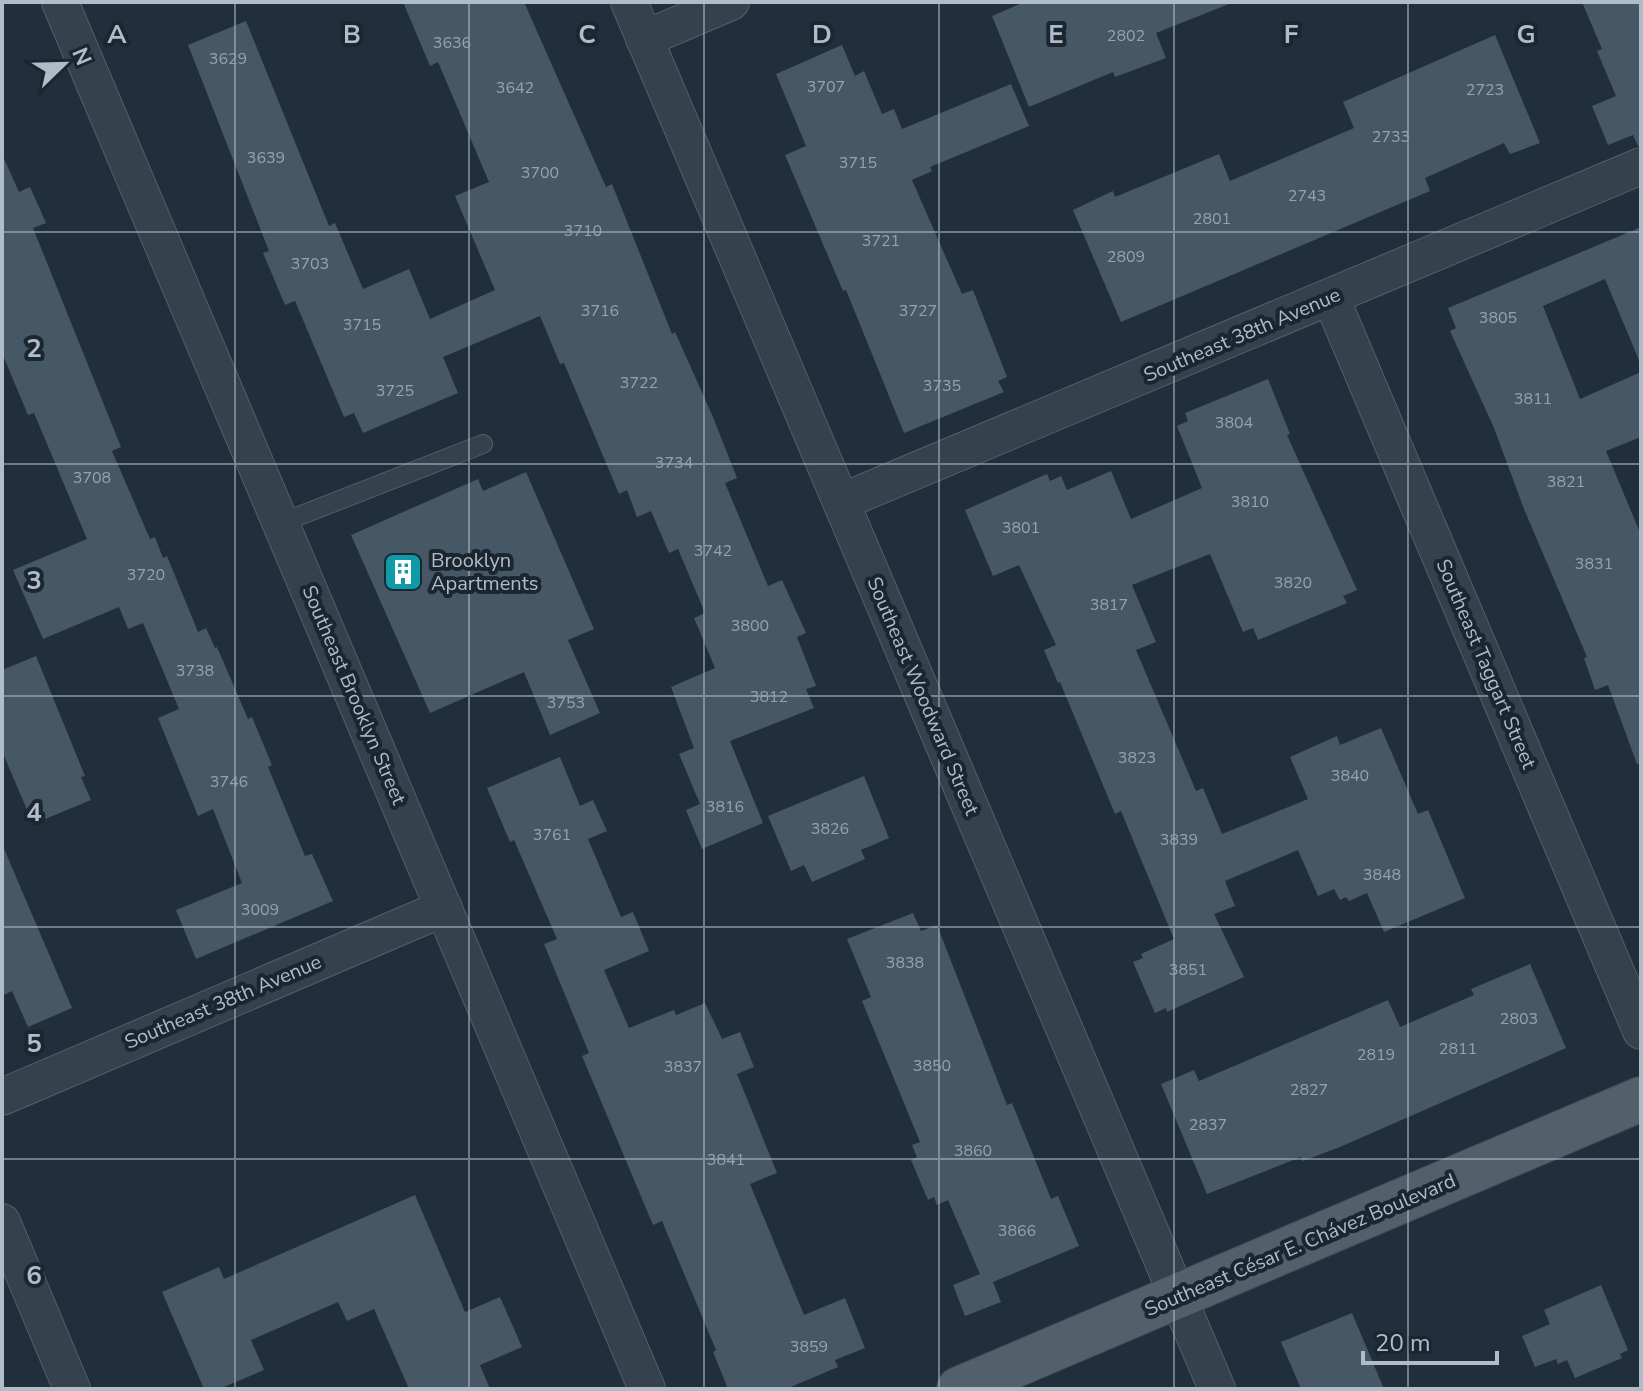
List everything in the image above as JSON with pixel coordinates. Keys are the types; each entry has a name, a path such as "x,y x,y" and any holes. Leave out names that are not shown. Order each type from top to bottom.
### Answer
{"main road":[{"name":"Southeast César E. Chávez Boulevard","path":"959,1389 1641,1099"}],"street":[{"name":"Southeast Brooklyn Street","path":"60,2 647,1389"},
{"name":"Southeast Woodward Street","path":"629,2 1217,1389"},
{"path":"644,39 731,2"},
{"name":"Southeast 38th Avenue","path":"841,502 1641,166"},
{"name":"Southeast Taggart Street","path":"1331,298 1641,1031"},
{"name":"Southeast 38th Avenue","path":"2,1097 444,908"},
{"path":"2,1222 72,1389"}],"lane":[{"path":"281,523 483,444"}],"building":[{"path":"403,2 524,2 606,187 612,184 672,334 675,332 713,417 737,478 725,483 768,586 782,580 806,633 797,637 816,686 806,689 814,708 730,741 763,823 702,849 686,810 700,804 679,754 694,748 671,687 715,668 694,618 705,613 678,549 669,553 651,511 637,517 627,490 619,494 564,363 560,364 540,316 443,357 458,393 363,433 354,413 344,417 295,301 285,305 263,253 269,251 188,45 246,21 329,226 335,223 363,289 409,269 430,319 495,290 455,196 489,182 438,62 430,66"},
{"path":"1024,2 1229,4 1156,33 1166,58 1115,77 1113,72 1029,107 992,16"},
{"path":"1582,2 1641,2 1641,145 1638,146 1633,135 1608,145 1592,106 1616,96 1597,51 1602,49"},
{"path":"1495,35 1540,143 1510,154 1504,143 1425,178 1430,191 1121,322 1073,210 1113,191 1115,197 1219,154 1230,181 1354,128 1343,102"},
{"path":"842,45 855,76 864,71 882,114 894,109 902,129 1011,84 1029,126 930,167 932,171 912,180 962,294 973,290 1007,377 998,381 1004,392 904,433 846,290 843,291 785,155 806,146 776,74"},
{"path":"2,154 19,192 30,187 46,223 33,228 121,447 112,451 150,539 155,537 163,558 167,556 198,632 206,628 217,647 248,719 252,717 272,765 268,767 305,856 312,854 333,901 196,959 176,910 242,883 213,809 198,816 158,718 179,709 143,623 128,629 119,607 43,639 13,570 87,539 34,413 28,415 2,353"},
{"path":"1641,227 1641,365 1605,279 1543,306 1580,399 1641,372 1641,437 1606,451 1641,535 1641,763 1637,764 1608,685 1595,690 1584,658 1587,657 1524,509 1494,428 1450,331 1456,328 1448,308"},
{"path":"1268,379 1290,434 1287,435 1357,590 1343,596 1347,603 1258,640 1253,628 1243,632 1210,554 1132,585 1156,642 1136,650 1196,791 1203,788 1222,834 1308,799 1290,757 1337,736 1340,745 1381,728 1418,814 1428,810 1465,898 1384,932 1367,893 1349,901 1346,897 1340,900 1334,889 1318,896 1298,850 1225,881 1235,906 1214,914 1244,977 1167,1012 1166,1008 1155,1013 1133,962 1143,958 1141,954 1174,939 1121,811 1115,814 1044,650 1056,645 1019,565 993,576 965,510 1047,474 1050,481 1061,476 1067,490 1111,471 1131,519 1202,488 1177,426 1188,421 1185,413"},
{"name":"Brooklyn Apartments","path":"526,472 594,629 568,640 600,713 550,735 524,672 430,713 351,535 478,479 483,491"},
{"path":"36,656 85,776 81,777 91,800 33,824 2,751 2,670"},
{"path":"560,757 580,806 593,800 607,831 588,839 621,917 633,912 649,951 604,970 629,1028 674,1010 676,1015 705,1003 722,1039 740,1032 754,1067 737,1074 777,1173 750,1184 804,1315 845,1298 865,1348 835,1360 838,1367 786,1389 728,1389 713,1352 716,1350 662,1221 653,1225 582,1056 589,1053 544,944 557,939 514,840 510,842 487,788"},
{"path":"864,776 889,838 861,850 865,859 812,882 804,865 791,871 768,816"},
{"path":"2,844 72,1008 28,1027 12,991 2,996"},
{"path":"913,913 921,931 937,925 1007,1105 1012,1103 1051,1199 1058,1196 1079,1246 993,1282 1001,1302 965,1316 953,1285 980,1274 948,1200 937,1205 934,1197 928,1200 911,1160 917,1157 912,1145 920,1142 862,1001 871,997 847,939"},
{"path":"1530,964 1566,1048 1340,1147 1303,1161 1301,1157 1207,1194 1161,1084 1194,1070 1199,1081 1388,1000 1400,1027 1474,995 1471,989"},
{"path":"415,1195 465,1312 500,1297 522,1347 480,1365 490,1389 409,1389 374,1309 347,1321 338,1302 251,1340 264,1370 219,1389 204,1389 162,1292 219,1267 224,1279"},
{"path":"1601,1285 1628,1350 1620,1354 1622,1358 1575,1378 1567,1360 1558,1364 1556,1359 1535,1367 1522,1336 1550,1324 1544,1310"},
{"path":"1352,1313 1384,1389 1301,1389 1281,1342"}],"place":[{"name":"Brooklyn Apartments","path":"403,572"}]}
